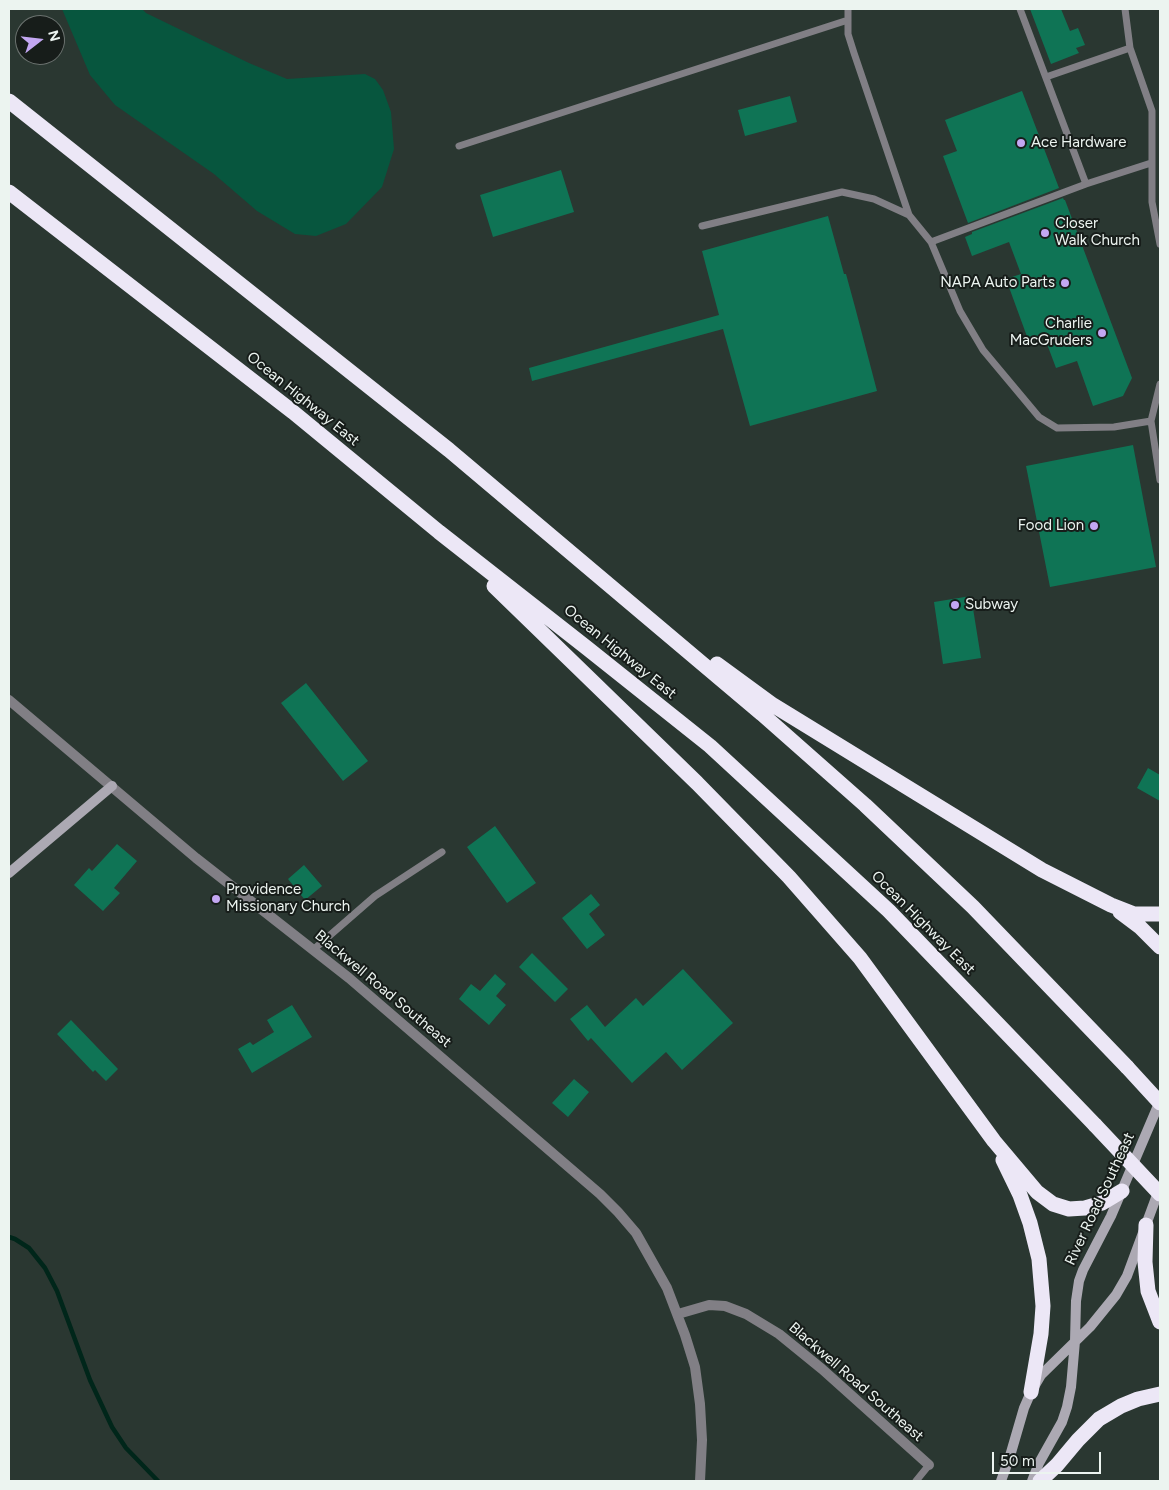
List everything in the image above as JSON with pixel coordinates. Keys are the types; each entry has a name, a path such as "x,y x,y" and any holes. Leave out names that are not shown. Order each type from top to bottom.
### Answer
{"highway":[{"path":"9,101 449,450 754,707 865,805 973,907 1160,1102"},
{"name":"Ocean Highway East","path":"9,192 293,412 439,532 580,641 710,746 889,911 1160,1194"},
{"path":"439,532 697,783 789,877 860,958 994,1141 1037,1192 1053,1204 1069,1209 1085,1208 1102,1203 1122,1191"},
{"path":"605,581 772,705 1042,870 1111,905 1134,914 1160,914"},
{"path":"1111,905 1140,927 1160,947"},
{"path":"994,1141 1020,1196 1030,1223 1039,1259 1043,1306 1031,1392"},
{"path":"1146,1225 1145,1262 1148,1291 1160,1322"},
{"path":"1040,1481 1099,1419 1121,1406 1160,1394"}],"main road":[{"path":"9,873 112,786"},
{"name":"River Road Southeast","path":"1032,1481 1039,1463 1062,1422 1067,1407 1071,1387 1079,1281 1111,1216 1160,1102"},
{"path":"1001,1481 1024,1408 1031,1392 1042,1375 1090,1327 1116,1295 1127,1276 1160,1186"}],"street":[{"name":"Blackwell Road Southeast","path":"9,700 196,858 349,978 612,1206 636,1233 667,1288 678,1314 695,1367 702,1440 700,1481"},
{"name":"Blackwell Road Southeast","path":"678,1314 709,1305 725,1306 746,1314 779,1334 822,1369 929,1465"}],"lane":[{"path":"848,9 848,34 910,215 931,242 960,311 983,350 1039,417 1057,428 1114,427 1151,421"},
{"path":"1020,9 1086,184"},
{"path":"1125,9 1130,48 1156,110 1151,163 1152,202 1160,244"},
{"path":"459,146 848,20"},
{"path":"1046,77 1130,48"},
{"path":"931,242 1086,184 1151,163"},
{"path":"702,226 842,192 874,199 910,215"},
{"path":"1160,387 1151,421 1160,480"},
{"path":"313,950 375,896 442,852"},
{"path":"916,1481 929,1465"}],"green space":[{"path":"62,9 142,9 146,13 249,63 287,79 365,74 375,79 383,90 391,112 394,149 382,187 346,224 316,236 295,234 257,211 214,174 115,105 90,75"}],"building":[{"path":"1030,9 1061,9 1070,31 1078,28 1085,45 1076,48 1079,53 1051,64"},
{"path":"1022,91 1059,188 968,223 943,156 957,151 945,120"},
{"path":"790,96 797,122 745,136 738,110"},
{"path":"561,170 574,212 493,237 480,195"},
{"path":"1063,198 1132,378 1123,396 1093,406 1077,361 1056,368 1044,336 1029,342 1006,279 1021,274 1009,242 972,256 965,237 972,234 972,232"},
{"path":"828,216 844,274 846,274 877,391 750,426 723,329 532,381 529,368 719,315 702,251"},
{"path":"1133,445 1156,567 1050,587 1026,466"},
{"path":"971,596 981,658 943,664 934,602"},
{"path":"306,683 368,761 343,781 281,703"},
{"path":"1148,768 1160,775 1160,801 1137,788"},
{"path":"495,826 536,883 507,903 467,847"},
{"path":"117,844 137,861 114,888 120,893 103,911 74,885 89,868 92,871"},
{"path":"304,865 322,886 305,900 288,879"},
{"path":"591,894 600,905 589,914 605,935 587,949 562,918"},
{"path":"532,953 568,989 555,1002 519,967"},
{"path":"683,969 733,1023 682,1070 666,1052 632,1083 591,1038 588,1041 570,1019 587,1005 605,1027 636,998 643,1006"},
{"path":"495,974 506,984 496,996 506,1005 489,1025 459,999 471,984 480,991"},
{"path":"292,1005 312,1037 252,1073 238,1049 250,1042 253,1045 274,1032 267,1020"},
{"path":"71,1020 118,1069 106,1081 95,1070 93,1072 57,1034"},
{"path":"574,1079 589,1092 568,1117 552,1103"}],"waterway":[{"path":"9,1237 29,1248 45,1268 57,1291 90,1380 112,1427 126,1448 158,1481"}],"place":[{"name":"Ace Hardware","path":"1021,143"},
{"name":"Closer Walk Church","path":"1045,233"},
{"name":"NAPA Auto Parts","path":"1065,283"},
{"name":"Charlie MacGruders","path":"1102,333"},
{"name":"Food Lion","path":"1094,526"},
{"name":"Subway","path":"955,605"},
{"name":"Providence Missionary Church","path":"216,899"}]}
